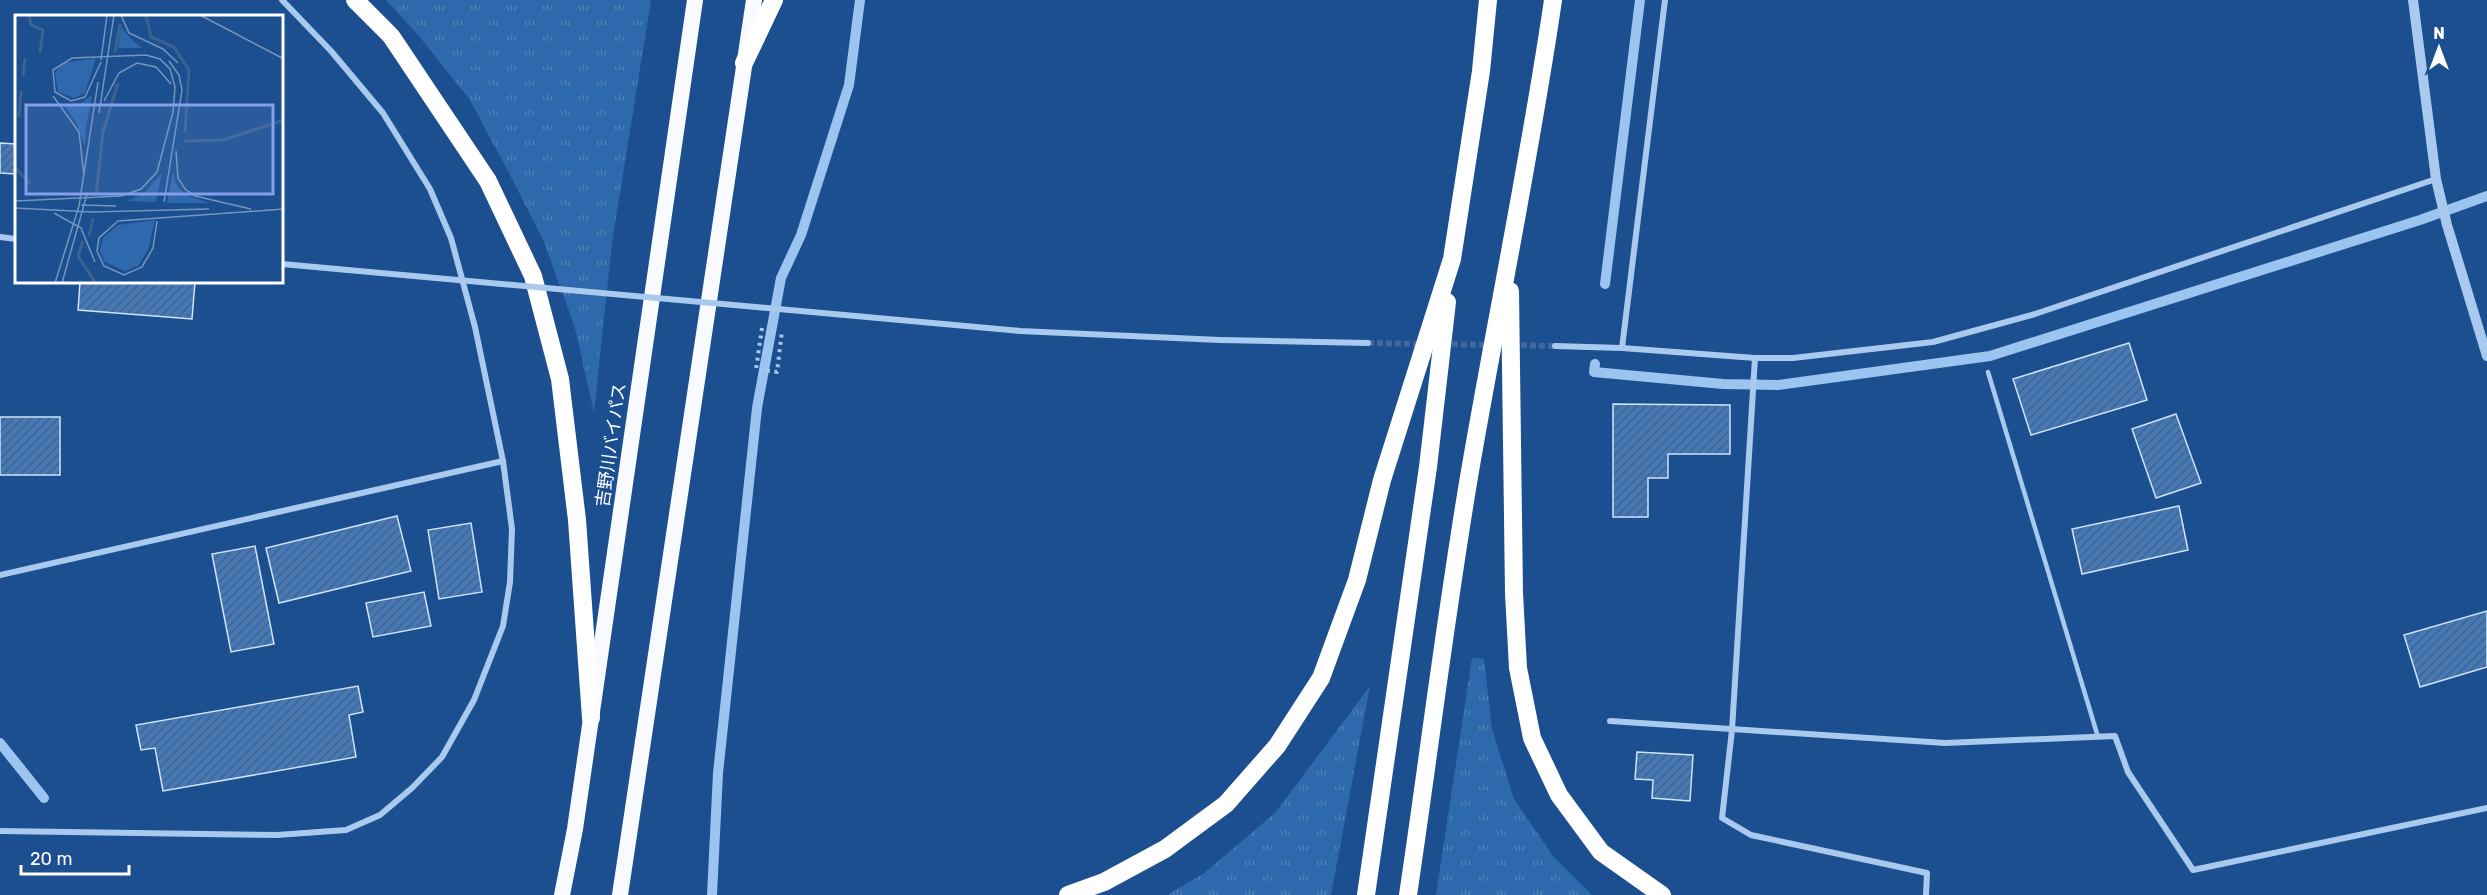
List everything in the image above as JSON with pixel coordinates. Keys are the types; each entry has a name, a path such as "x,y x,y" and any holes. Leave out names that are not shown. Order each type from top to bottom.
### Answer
{"highway":[{"path":"355,0 391,36 488,181 533,276 560,379 577,520 591,717"},
{"name":"吉野川バイパス","path":"562,895 575,829 696,0"},
{"path":"620,895 754,0"},
{"path":"744,63 774,0"},
{"path":"1366,895 1428,467 1452,260 1481,71 1488,0"},
{"path":"1408,895 1470,474 1509,247 1541,81 1553,0"},
{"path":"1509,247 1515,604 1518,668 1532,738 1559,795 1601,852 1662,895"},
{"path":"1068,895 1104,882 1165,849 1226,804 1277,746 1320,678 1357,580 1382,480 1452,260"}],"street":[{"path":"0,831 277,835 346,830 380,815 412,788 442,757 474,700 503,626 510,582 512,529 503,461 475,327 451,238 430,189 383,113 331,51 282,0"},
{"path":"1622,348 1665,0"},
{"path":"2413,0 2440,198 2487,356"},
{"path":"1555,346 1622,348 1755,358 1793,358 1934,342 2035,314 2436,178"},
{"path":"0,237 15,239"},
{"path":"284,264 1008,330 1220,340 1368,343"},
{"path":"1755,358 1732,730 1722,818 1751,835 1928,873 1926,895"},
{"path":"0,575 503,461"},
{"path":"1610,721 1946,743 2115,736 2128,772 2193,870 2487,808"}],"lane":[{"path":"1988,372 2098,737"}],"path":[{"path":"761,335 756,369 777,372 782,334"}],"green space":[{"path":"386,0 651,0 612,243 594,413 575,328 544,242 470,100 419,36"},
{"path":"1472,658 1484,659 1492,729 1514,799 1553,856 1592,895 1436,895"},
{"path":"1370,686 1331,895 1167,895 1203,874 1275,813"}],"building":[{"path":"0,143 15,144 15,174 0,173"},
{"path":"80,284 195,284 192,319 78,310"},
{"path":"2129,343 2147,400 2031,435 2013,379"},
{"path":"1613,404 1730,405 1730,454 1668,454 1668,478 1648,478 1648,517 1613,517"},
{"path":"2176,414 2201,483 2156,498 2132,429"},
{"path":"0,417 60,417 60,475 0,475"},
{"path":"2179,506 2188,550 2082,574 2072,529"},
{"path":"397,516 411,571 279,603 266,548"},
{"path":"471,523 482,592 439,599 428,530"},
{"path":"255,546 274,644 231,652 212,554"},
{"path":"424,592 431,626 373,637 366,603"},
{"path":"2487,611 2487,667 2420,687 2404,635"},
{"path":"358,686 363,712 349,715 356,757 163,791 155,748 141,750 136,725"},
{"path":"1637,752 1693,755 1690,801 1652,798 1653,780 1635,779"}],"waterway":[{"path":"712,895 718,773 757,408 781,278 801,235 849,85 860,0"},
{"path":"1605,284 1640,0"},
{"path":"1595,364 1594,372 1723,384 1778,385 1990,356 2420,220 2487,196"},
{"path":"0,743 44,798"}],"tunnel":[{"path":"1368,343 1421,344"},
{"path":"1443,344 1490,345"},
{"path":"1512,345 1555,346"}]}
